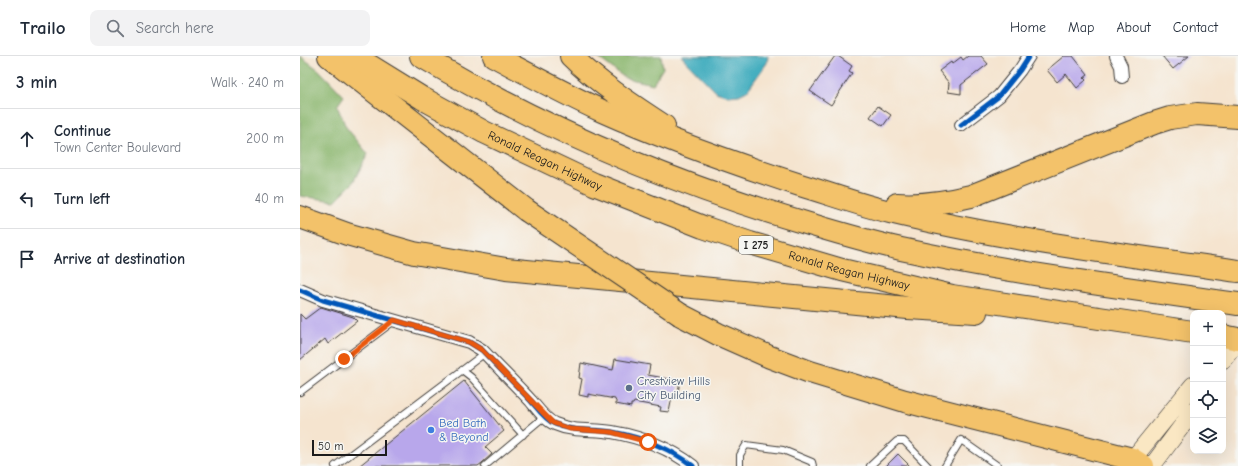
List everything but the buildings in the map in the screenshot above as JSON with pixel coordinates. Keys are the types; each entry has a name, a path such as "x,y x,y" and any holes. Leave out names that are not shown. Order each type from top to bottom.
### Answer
{"highway":[{"path":"329,56 526,210 681,315 718,334 770,357 810,372 905,401 1061,441 1138,464"},
{"name":"Ronald Reagan Highway","path":"354,56 422,98 484,132 594,184 703,227 750,243 842,270 952,296 1190,332"},
{"path":"421,56 489,95 596,146 707,191 770,213 899,249 1002,269 1238,304"},
{"path":"494,56 557,90 652,132 736,164 850,201 889,212 974,230 1238,271"},
{"path":"571,56 614,92 702,151"},
{"path":"850,201 915,205 949,201 984,191 1170,118 1197,114 1238,117"},
{"path":"300,217 347,234 414,253 506,269 908,308 1119,321"},
{"path":"1226,337 1238,340"},
{"path":"1061,441 1082,451 1098,466"}],"main road":[{"path":"1226,356 1238,340"},
{"path":"1138,464 1190,389"},
{"path":"1138,464 1190,414"}],"street":[{"path":"961,125 999,96 1029,56"},
{"path":"1116,56 1121,66 1122,77"},
{"path":"300,290 323,300 469,342 482,350 553,423 570,429 611,432 648,442 685,460 693,466"}],"lane":[{"path":"300,392 394,320"},
{"path":"335,466 485,353"},
{"path":"462,370 471,377 523,435"},
{"path":"485,466 545,416"},
{"path":"945,466 961,440 998,466"},
{"path":"870,466 897,441 904,441 928,466"},
{"path":"740,466 740,455 746,445 783,450 812,462 813,466"}],"green space":[{"path":"300,56 319,70 344,96 337,106 346,127 368,154 352,184 335,201 300,196"},
{"path":"596,56 661,56 663,68 653,84 625,78"}],"water":[{"path":"681,56 768,56 767,63 747,91 739,95 728,96 716,92"}],"cycle path":[{"path":"961,125 999,96 1029,56"},
{"path":"300,290 323,300 469,342 482,350 551,422 562,427 612,432 644,440 675,454 693,466"}],"place":[{"name":"Crestview Hills City Building","path":"629,388"},
{"name":"Bed Bath & Beyond","path":"431,430"}],"route":[{"path":"344,359 394,320 469,342 482,350 553,423 570,429 611,432 648,442"}]}
